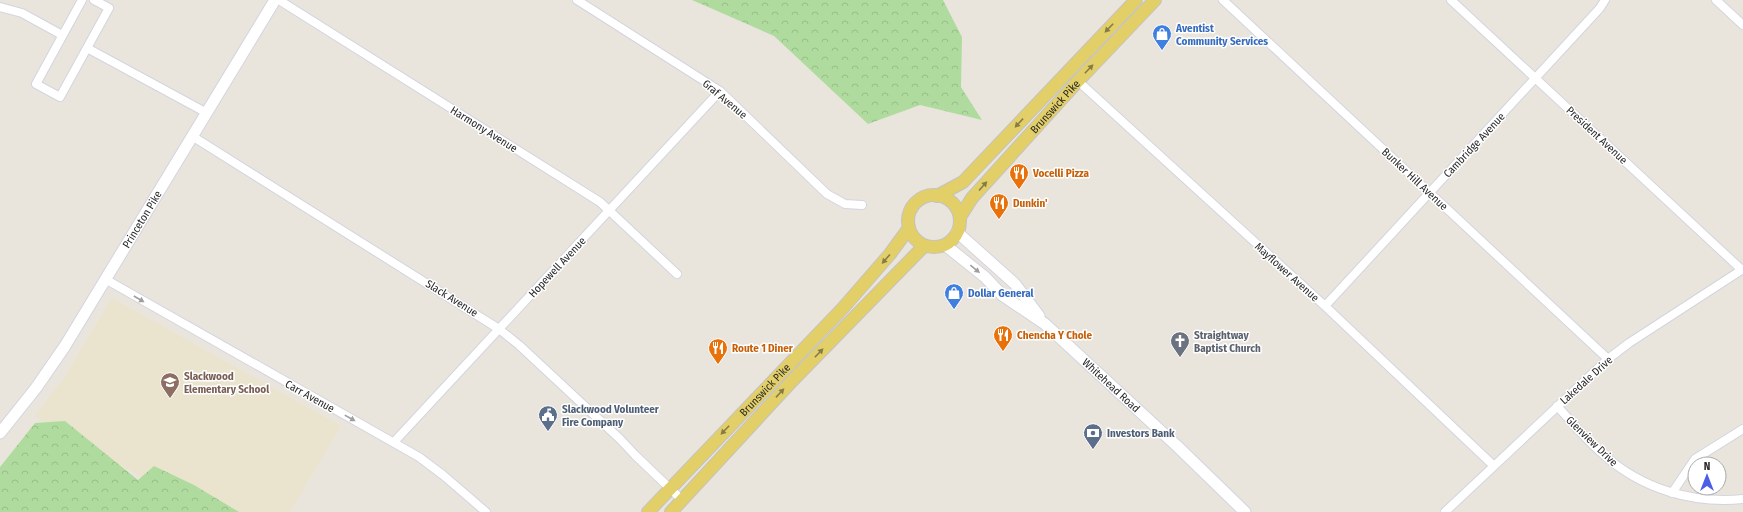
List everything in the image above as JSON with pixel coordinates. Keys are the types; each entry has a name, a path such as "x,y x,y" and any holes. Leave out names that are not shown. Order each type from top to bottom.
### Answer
{"main road":[{"name":"Princeton Pike","path":"0,433 36,388 65,346 275,0"},
{"name":"Brunswick Pike","path":"937,196 962,182 1136,0"},
{"name":"Brunswick Pike","path":"960,217 972,198 1078,81 1155,0"},
{"path":"937,196 949,200 955,205 960,217 957,232 952,240 945,245 934,247 924,246 917,241 909,228 909,216 915,204 925,198 937,196"},
{"name":"Brunswick Pike","path":"655,509 670,488 843,308 890,254 909,228"},
{"name":"Whitehead Road","path":"957,232 1015,284 1045,324"},
{"name":"Whitehead Road","path":"945,245 985,277 1002,295 1045,324 1246,512"},
{"name":"Brunswick Pike","path":"670,512 792,381 924,246"}],"street":[{"path":"82,0 36,84 60,96 109,8 94,0"},
{"name":"Harmony Avenue","path":"279,0 600,202 677,274"},
{"name":"Graf Avenue","path":"577,0 720,92 827,194 845,204 862,205"},
{"name":"Bunker Hill Avenue","path":"1223,0 1608,359"},
{"name":"President Avenue","path":"1452,0 1743,269"},
{"name":"Cambridge Avenue","path":"1324,306 1536,78 1606,0"},
{"path":"1716,0 1743,25"},
{"path":"0,7 22,13 62,35"},
{"path":"87,48 206,113"},
{"name":"Mayflower Avenue","path":"1078,81 1324,306 1494,466"},
{"name":"Hopewell Avenue","path":"394,442 720,92"},
{"name":"Slack Avenue","path":"192,136 500,329 620,439 635,456 681,499"},
{"name":"Lakedale Drive","path":"1445,512 1608,359 1628,343 1743,269"},
{"name":"Carr Avenue","path":"106,280 419,457 443,475 486,512"},
{"path":"781,372 792,381"},
{"name":"Glenview Drive","path":"1557,406 1603,455 1620,468 1640,480 1672,493 1704,499 1743,499"},
{"path":"1672,493 1695,459 1743,428"}],"shaded area":[{"name":"Slackwood Elementary School","path":"112,298 341,426 290,512 203,512 34,416 62,381"}],"green space":[{"path":"692,0 943,0 962,37 961,87 982,120 920,105 868,124 774,36"},
{"path":"65,421 138,480 154,466 194,485 239,512 0,512 0,467 35,423"}],"place":[{"name":"Aventist Community Services","path":"1162,51"},
{"name":"Vocelli Pizza","path":"1019,190"},
{"name":"Dunkin'","path":"999,220"},
{"name":"Dollar General","path":"954,310"},
{"name":"Chencha Y Chole","path":"1003,352"},
{"name":"Straightway Baptist Church","path":"1180,358"},
{"name":"Route 1 Diner","path":"718,365"},
{"name":"Slackwood Elementary School","path":"170,399"},
{"name":"Slackwood Volunteer Fire Company","path":"548,432"},
{"name":"Investors Bank","path":"1093,450"}]}
